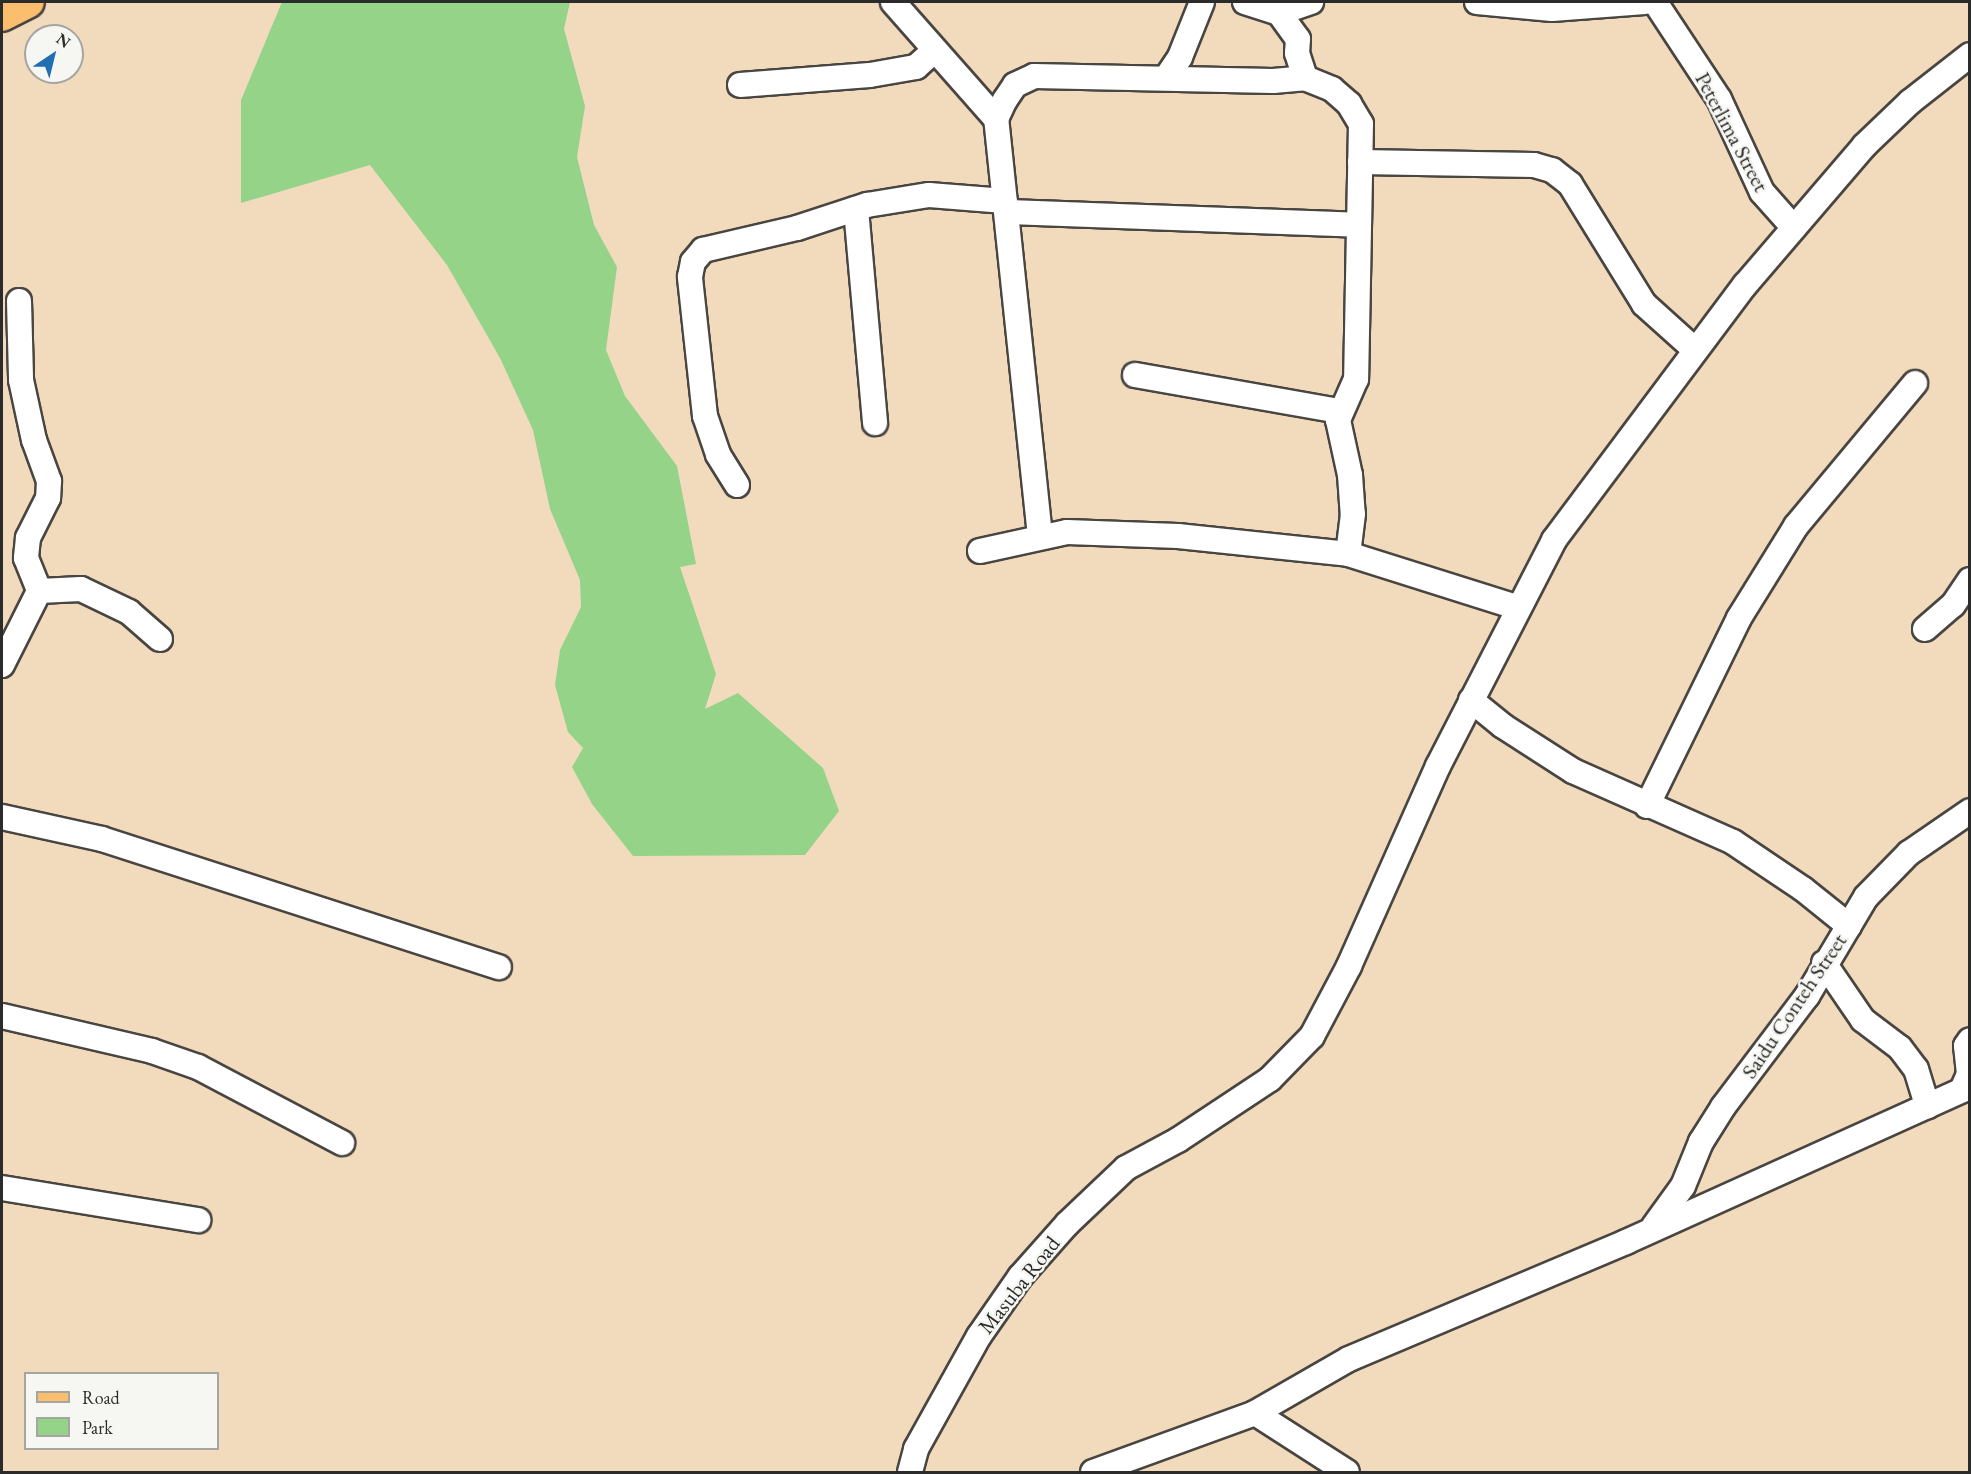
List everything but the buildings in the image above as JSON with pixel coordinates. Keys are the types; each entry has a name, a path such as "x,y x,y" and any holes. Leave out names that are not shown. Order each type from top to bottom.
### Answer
{"main road":[{"path":"2,16 29,2"}],"street":[{"path":"893,2 996,119 1040,536"},
{"path":"1166,78 1180,57 1202,2"},
{"path":"1245,2 1279,13 1298,39 1297,53 1305,78"},
{"path":"1279,13 1311,2"},
{"path":"1477,2 1552,9 1646,2"},
{"name":"Peterlima Street","path":"1655,2 1719,99 1762,192 1794,228"},
{"path":"740,85 870,75 916,67 935,50"},
{"name":"Masuba Road","path":"910,1473 916,1449 949,1385 1020,1277 1067,1224 1126,1168 1178,1140 1270,1079 1312,1036 1349,966 1471,700 1516,608 1554,540 1695,350 1864,146 1910,102 1970,56"},
{"path":"996,119 1015,85 1034,76 1273,81 1305,78 1332,89 1349,104 1361,124 1356,379 1340,411 1340,437 1350,475 1352,507 1348,554"},
{"path":"1360,162 1534,165 1552,170 1570,184 1644,304 1695,350"},
{"path":"737,485 718,454 705,416 690,277 693,261 703,250 856,209 929,195 1006,206 1359,225"},
{"path":"856,209 874,423"},
{"path":"2,665 39,591 26,558 28,538 48,498 49,481 34,440 21,380 19,301"},
{"path":"1135,375 1340,411"},
{"path":"1647,807 1739,618 1796,526 1915,383"},
{"path":"980,551 1040,536 1121,532 1348,554 1516,608"},
{"path":"1925,629 1953,605 1970,579"},
{"path":"39,591 81,589 129,612 160,639"},
{"path":"1471,700 1503,726 1574,771 1647,807 1733,842 1803,889 1849,926"},
{"name":"Saidu Conteh Street","path":"1652,1229 1683,1186 1701,1142 1724,1107 1807,996 1824,963 1880,879 1918,846 1970,812"},
{"path":"2,817 102,839 499,968"},
{"path":"1824,963 1863,1020 1900,1048 1916,1070 1927,1106"},
{"path":"2,1016 152,1051 198,1067 342,1143"},
{"path":"1093,1473 1255,1413 1349,1359 1652,1229 1966,1088 1969,1074 1966,1046 1970,1040"},
{"path":"2,1188 60,1194 198,1220"},
{"path":"1255,1413 1347,1473"}],"green space":[{"path":"282,2 570,2 564,29 585,106 577,157 594,225 617,267 606,350 625,396 677,466 696,564 680,567 716,674 705,709 738,693 823,768 839,811 805,855 633,856 592,804 572,767 583,748 568,732 555,685 560,650 581,607 580,580 550,509 533,430 500,358 447,265 370,165 241,203 241,100"}]}
